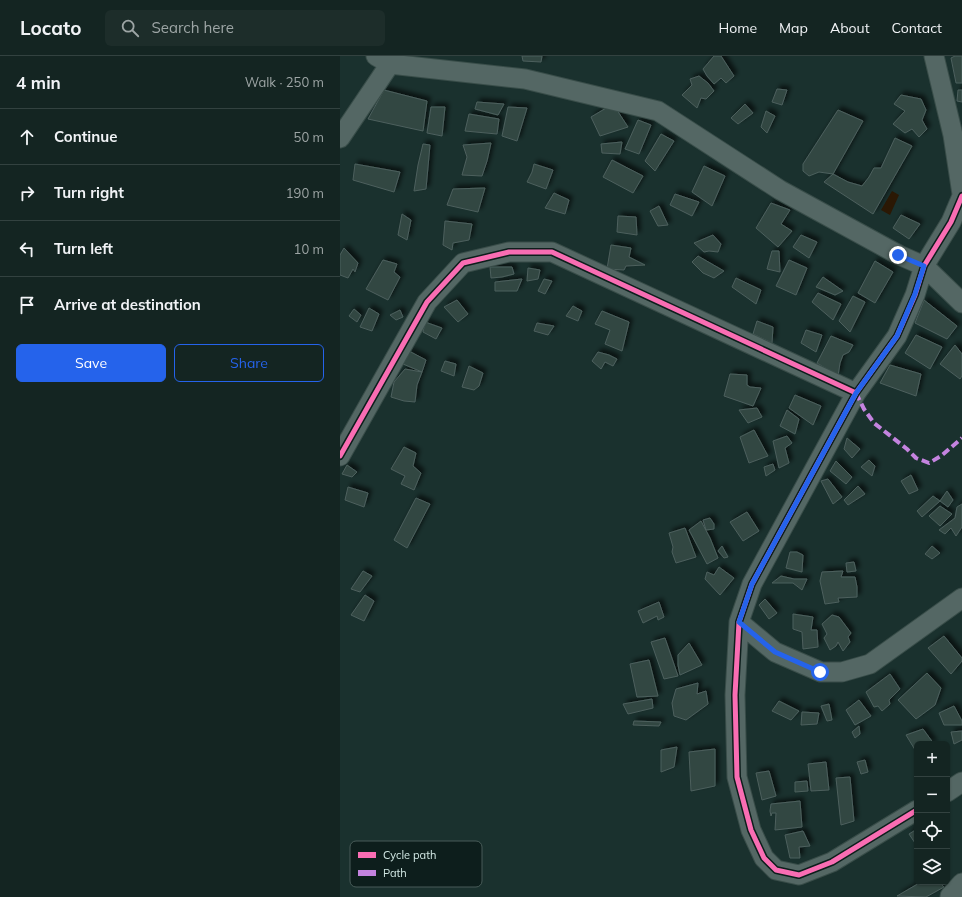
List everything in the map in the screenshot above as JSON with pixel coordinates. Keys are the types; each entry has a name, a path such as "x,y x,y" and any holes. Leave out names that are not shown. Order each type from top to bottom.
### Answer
{"street":[{"path":"914,812 832,862 799,875 776,870 764,858 752,830 737,777 735,695 739,622 752,584 856,393 897,336 915,294 924,266 960,203 953,135 934,56"},
{"path":"340,138 388,59 525,79 658,111 780,190 898,255 924,266 962,304"},
{"path":"340,456 427,302 463,263 509,252 552,252 856,393"},
{"path":"739,622 775,652 820,672 842,672 870,664 962,598"},
{"path":"950,790 962,782"}],"shaded area":[{"path":"892,191 899,195 890,215 881,210"}],"building":[{"path":"522,56 542,56 541,62 523,61"},
{"path":"714,56 721,56 734,76 726,83 721,78 714,84 703,69"},
{"path":"955,56 962,56 962,83 956,83 951,58"},
{"path":"699,76 708,83 714,91 706,99 701,98 697,108 682,95 692,85 690,79"},
{"path":"777,89 787,90 782,105 772,102"},
{"path":"384,90 427,101 423,131 368,119"},
{"path":"958,90 962,90 962,102 957,101"},
{"path":"901,95 921,99 926,110 922,120 927,129 919,137 912,129 905,133 893,124 905,111 894,104"},
{"path":"477,102 504,104 498,115 475,109"},
{"path":"613,104 628,127 600,136 591,117"},
{"path":"745,104 753,113 738,124 731,118"},
{"path":"431,107 445,107 442,136 427,133"},
{"path":"508,107 527,108 517,141 502,136"},
{"path":"838,110 863,121 833,174 819,172 809,176 803,171 803,164"},
{"path":"766,111 775,116 767,133 761,127"},
{"path":"469,114 499,119 497,134 465,131"},
{"path":"638,120 651,125 639,154 625,149"},
{"path":"661,134 674,141 655,171 645,161"},
{"path":"895,138 912,146 873,214 824,182 833,174 848,182 862,186 874,168 881,168"},
{"path":"622,142 620,154 602,153 601,144"},
{"path":"491,143 482,176 462,175 467,157 463,145"},
{"path":"423,144 430,145 426,189 414,191 418,165"},
{"path":"612,160 643,176 633,193 603,177"},
{"path":"355,164 400,172 394,192 353,180"},
{"path":"534,164 553,170 546,189 527,182"},
{"path":"704,166 725,176 712,206 692,192"},
{"path":"485,188 478,212 447,205 453,189"},
{"path":"554,193 569,200 565,214 545,208"},
{"path":"675,194 699,202 692,216 670,205"},
{"path":"771,203 790,210 781,224 792,231 778,247 756,228"},
{"path":"659,206 668,225 658,226 650,211"},
{"path":"402,214 411,220 407,240 398,235"},
{"path":"901,215 920,224 909,239 893,228"},
{"path":"618,216 636,217 637,235 617,232"},
{"path":"445,221 472,224 469,240 453,243 452,250 443,245"},
{"path":"713,235 721,244 718,252 704,252 694,243"},
{"path":"801,235 817,242 809,258 793,247"},
{"path":"611,245 631,248 629,257 645,265 626,266 624,270 607,269"},
{"path":"344,248 358,263 355,272 353,269 348,278 340,275 340,255"},
{"path":"772,251 779,251 780,272 767,269"},
{"path":"698,256 724,271 714,278 703,273 692,262"},
{"path":"383,260 397,264 394,272 400,277 388,300 366,289"},
{"path":"789,260 807,268 796,295 776,286"},
{"path":"875,261 893,272 875,303 858,293"},
{"path":"490,267 512,267 514,274 491,278"},
{"path":"528,268 540,270 538,279 527,281"},
{"path":"823,277 843,291 835,295 816,287"},
{"path":"736,278 761,290 756,304 732,287"},
{"path":"522,279 517,291 495,291 495,282"},
{"path":"544,279 552,281 545,294 538,291"},
{"path":"818,293 841,304 833,320 812,302"},
{"path":"853,296 865,302 850,332 839,321"},
{"path":"457,300 468,314 458,322 444,307"},
{"path":"924,300 957,326 947,339 915,323"},
{"path":"573,306 582,311 578,321 566,316"},
{"path":"369,308 379,314 372,331 360,327"},
{"path":"354,309 361,315 357,322 349,316"},
{"path":"400,310 403,317 396,320 390,315"},
{"path":"602,311 629,322 622,351 605,344 610,330 595,324"},
{"path":"757,321 773,327 772,343 753,334"},
{"path":"425,322 442,328 436,339 423,332"},
{"path":"537,323 554,326 548,335 534,331"},
{"path":"806,330 822,335 816,352 801,343"},
{"path":"916,335 942,347 930,369 905,353"},
{"path":"831,336 853,345 849,352 843,355 838,376 817,363"},
{"path":"955,345 962,354 962,376 960,379 940,364"},
{"path":"409,351 426,360 422,372 403,364"},
{"path":"598,352 617,359 613,366 605,362 601,369 592,361"},
{"path":"445,361 456,364 454,376 441,371"},
{"path":"890,365 921,374 916,396 880,383"},
{"path":"469,366 483,373 479,386 474,390 462,387"},
{"path":"405,369 422,372 417,385 415,402 404,401 391,397 394,382"},
{"path":"730,374 747,375 747,385 750,387 761,388 753,406 724,396"},
{"path":"795,395 821,406 813,425 789,408"},
{"path":"757,408 762,417 748,423 739,410"},
{"path":"787,410 799,419 795,434 780,426"},
{"path":"754,430 768,456 749,463 740,437"},
{"path":"787,436 792,443 785,448 789,463 779,468 773,441"},
{"path":"847,438 860,449 852,458 844,449"},
{"path":"404,447 416,453 413,466 421,473 414,490 401,484 405,476 391,469"},
{"path":"869,460 875,466 872,476 861,467"},
{"path":"836,461 852,477 846,484 830,471"},
{"path":"773,464 775,470 766,476 764,467"},
{"path":"347,465 357,472 352,477 342,474"},
{"path":"911,475 918,490 909,494 901,481"},
{"path":"828,479 842,497 833,504 821,481"},
{"path":"858,486 865,494 848,505 844,500"},
{"path":"348,487 368,493 364,507 345,500"},
{"path":"947,491 953,500 948,507 940,501"},
{"path":"933,496 940,501 922,517 917,511"},
{"path":"416,498 430,504 407,548 394,540"},
{"path":"962,504 962,527 956,536 951,528 945,534 939,530 955,518 957,507"},
{"path":"940,506 952,514 940,526 929,516"},
{"path":"747,512 759,531 743,541 730,522"},
{"path":"710,518 714,524 714,529 706,530 703,520"},
{"path":"701,521 718,558 707,564 689,530"},
{"path":"685,528 696,557 676,563 672,552 673,547 669,533"},
{"path":"722,546 728,557 724,558 718,551"},
{"path":"932,546 940,553 932,559 925,554"},
{"path":"790,552 797,552 803,555 802,572 786,568"},
{"path":"854,562 856,571 847,572 846,563"},
{"path":"719,567 734,578 720,595 705,579 707,572 714,575"},
{"path":"363,571 372,576 360,592 351,589"},
{"path":"843,571 841,577 855,577 857,597 838,598 839,602 825,604 820,581 822,572"},
{"path":"781,576 794,579 807,579 802,590 793,583 772,583"},
{"path":"365,595 374,601 364,621 351,615"},
{"path":"765,599 777,613 769,619 759,605"},
{"path":"659,602 664,617 658,620 657,616 643,623 638,611"},
{"path":"793,614 813,617 811,630 817,630 818,647 803,649 802,632 793,629"},
{"path":"832,615 839,617 851,633 848,637 850,642 843,651 838,642 836,646 830,650 824,638 827,634 822,624"},
{"path":"944,636 962,658 962,661 951,674 928,648"},
{"path":"665,638 678,676 664,679 651,642"},
{"path":"689,643 702,665 680,675 678,655"},
{"path":"649,660 658,696 637,697 630,664"},
{"path":"927,673 941,688 935,705 916,719 898,700"},
{"path":"890,674 900,689 889,700 890,704 882,711 878,706 874,707 866,692"},
{"path":"698,683 697,694 706,691 708,704 686,720 674,716 672,703 676,689"},
{"path":"652,699 653,708 628,714 623,704"},
{"path":"859,700 871,716 855,725 846,710"},
{"path":"779,701 799,711 791,720 772,711"},
{"path":"829,704 832,720 827,721 821,706"},
{"path":"954,706 962,721 962,725 944,725 939,713"},
{"path":"802,712 819,713 817,724 801,725"},
{"path":"634,721 661,722 659,726 633,725"},
{"path":"859,726 860,734 855,738 852,732"},
{"path":"923,729 932,741 914,741 914,748 906,735"},
{"path":"962,731 962,740 954,744 951,732"},
{"path":"677,747 674,767 661,772 661,750"},
{"path":"715,749 715,786 691,791 689,752"},
{"path":"865,760 868,772 861,774 857,762"},
{"path":"826,762 829,790 811,791 808,764"},
{"path":"769,771 776,796 762,800 756,773"},
{"path":"850,777 854,821 841,825 836,778"},
{"path":"807,781 808,791 795,792 795,782"},
{"path":"800,801 802,827 775,830 776,813 772,813 771,816 771,804"},
{"path":"803,831 810,846 799,847 800,858 790,858 785,835"},
{"path":"914,831 914,842 909,834"},
{"path":"916,885 942,885 944,887 926,897 897,896"}],"marked path":[{"path":"856,393 864,409 874,423 916,458 929,463 941,456 962,438"}],"cycle path":[{"path":"914,812 832,862 799,875 776,870 764,858 751,830 737,777 735,695 739,622 752,584 856,393 897,336 915,295 924,266 951,222 962,196"},
{"path":"340,456 427,302 463,263 509,252 552,252 856,393"}],"route":[{"path":"820,672 775,652 739,622 752,584 856,393 897,336 915,294 924,266 898,255"}]}
